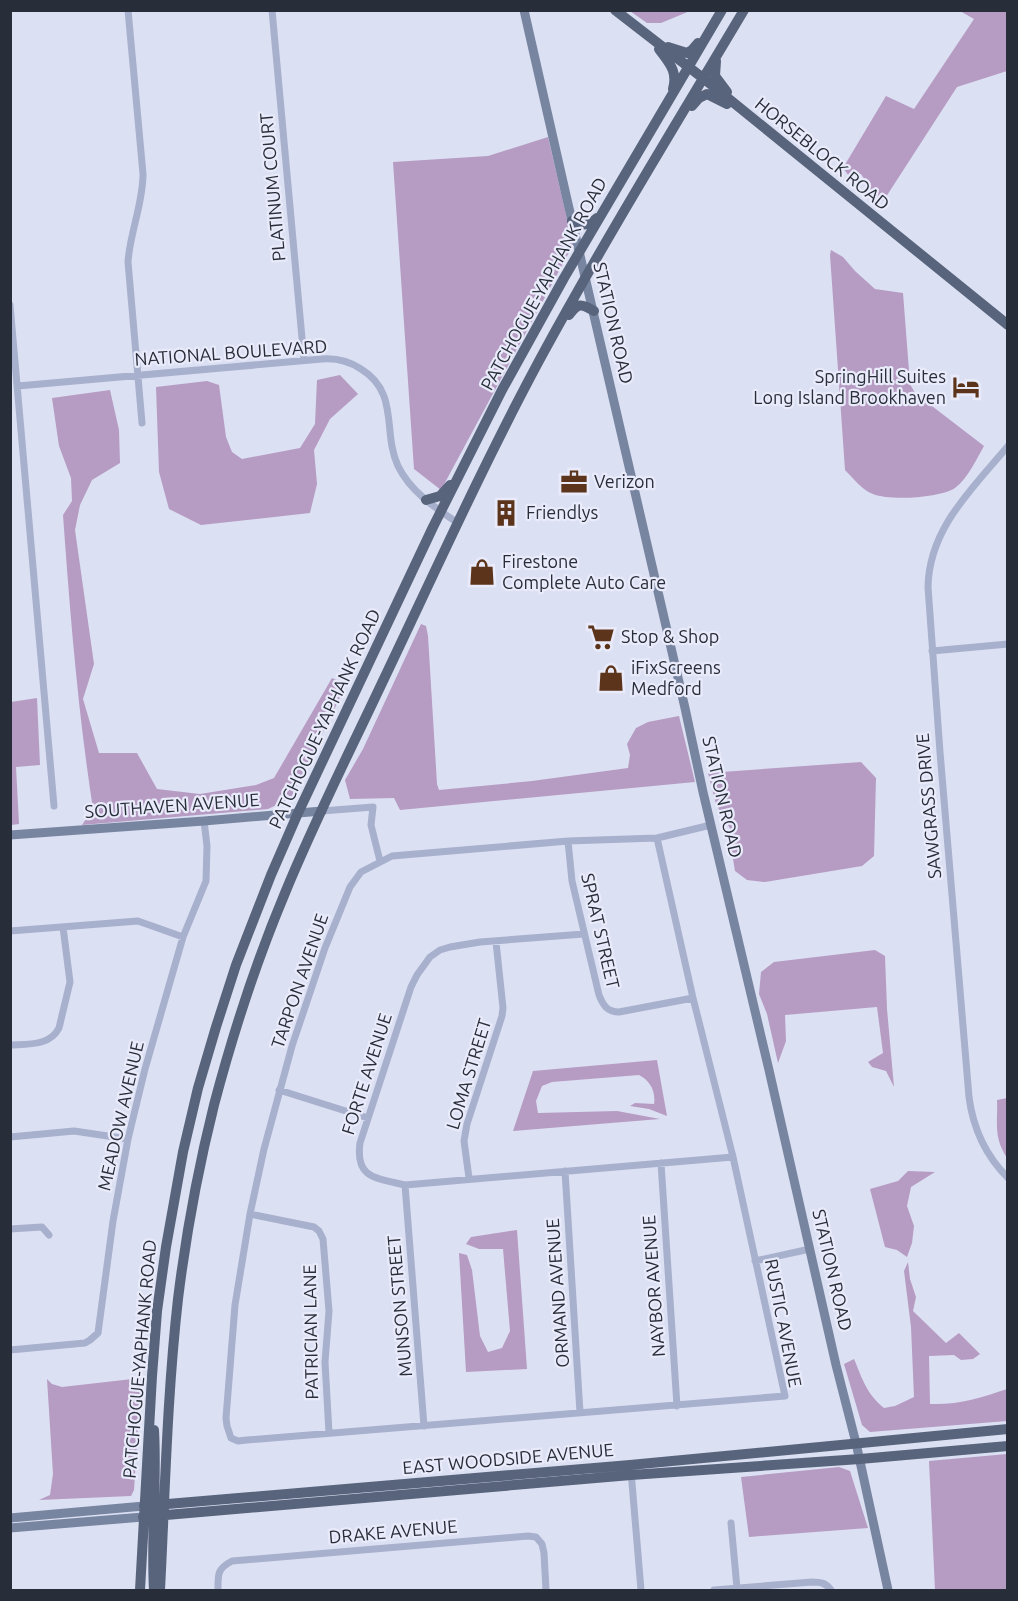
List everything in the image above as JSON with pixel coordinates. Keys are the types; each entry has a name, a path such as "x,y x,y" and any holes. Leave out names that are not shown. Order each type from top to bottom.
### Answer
{"main road":[{"name":"STATION ROAD","path":"524,10 836,1365 860,1459 888,1590"},
{"name":"HORSEBLOCK ROAD","path":"615,10 1008,325"},
{"name":"PATCHOGUE-YAPHANK ROAD","path":"154,1510 150,1406 157,1311 166,1248 181,1162 198,1088 236,965 298,813 464,465 532,333 722,10"},
{"name":"PATCHOGUE-YAPHANK ROAD","path":"154,1510 178,1298 189,1224 206,1139 225,1065 251,983 285,892 458,523 542,356 586,277 744,10"},
{"path":"656,42 680,52 690,52 712,27"},
{"path":"656,42 675,75 669,99"},
{"path":"716,58 715,76 744,112"},
{"path":"678,122 704,95 710,95 744,112"},
{"path":"572,221 588,225 602,214"},
{"path":"554,335 577,306 584,305 594,311"},
{"path":"426,500 443,494 464,465"},
{"name":"SOUTHAVEN AVENUE","path":"10,835 322,811"},
{"name":"EAST WOODSIDE AVENUE","path":"631,1470 856,1443 1008,1429"},
{"name":"EAST WOODSIDE AVENUE","path":"10,1518 154,1510 631,1470 860,1459 1008,1446"},
{"path":"140,1590 154,1510"},
{"path":"154,1510 152,1552 154,1590"},
{"path":"154,1510 160,1590"},
{"name":"EAST WOODSIDE AVENUE","path":"10,1528 154,1510"}],"street":[{"path":"128,10 143,174 128,262 142,423"},
{"name":"PLATINUM COURT","path":"272,10 304,360"},
{"path":"10,305 54,806"},
{"name":"NATIONAL BOULEVARD","path":"18,386 328,358 342,360 360,368 380,387 386,399 392,446 405,478 426,500 458,523"},
{"name":"SAWGRASS DRIVE","path":"1008,446 950,518 934,551 928,575 932,651 970,1106 983,1144 995,1165 1008,1178"},
{"path":"932,651 1008,644"},
{"name":"SOUTHAVEN AVENUE","path":"322,811 373,807 371,825 380,861"},
{"name":"MEADOW AVENUE","path":"10,1350 85,1343 98,1333 113,1221 128,1139 183,937 206,880 207,846 204,821"},
{"name":"TARPON AVENUE","path":"247,1440 238,1441 231,1438 226,1418 235,1305 250,1214 264,1149 292,1046 325,948 350,886 361,872 392,856 568,841 657,838 711,825"},
{"name":"RUSTIC AVENUE","path":"247,1440 785,1396 733,1156 693,998 657,838"},
{"name":"SPRAT STREET","path":"568,841 572,881 602,1003 613,1012 619,1012 693,998"},
{"path":"10,931 138,921 183,937"},
{"path":"10,1045 41,1043 57,1034 70,982 63,927"},
{"name":"FORTE AVENUE","path":"584,933 471,943 440,950 430,957 422,966 411,987 360,1143 361,1165 368,1173 405,1185 733,1156"},
{"name":"LOMA STREET","path":"469,1178 464,1141 467,1124 503,1008 496,942"},
{"path":"279,1090 368,1118"},
{"path":"10,1137 74,1131 128,1139"},
{"name":"NAYBOR AVENUE","path":"661,1163 676,1406"},
{"name":"ORMAND AVENUE","path":"565,1171 580,1412"},
{"name":"MUNSON STREET","path":"405,1185 424,1426"},
{"name":"PATRICIAN LANE","path":"250,1214 314,1227 323,1239 329,1311 324,1362 329,1433"},
{"path":"10,1229 42,1227 49,1235"},
{"path":"755,1261 810,1249"},
{"path":"631,1470 641,1590"},
{"path":"731,1523 737,1588"},
{"name":"DRAKE AVENUE","path":"218,1590 218,1574 223,1566 232,1561 528,1536 536,1537 542,1544 546,1590"},
{"path":"714,1590 821,1582 831,1590"}],"shaded area":[{"path":"630,11 690,11 661,23 647,23"},
{"path":"960,11 1007,11 1007,71 957,87 884,200 879,201 871,197 867,183 861,174 849,176 843,168 886,96 914,109 974,19"},
{"path":"548,137 573,245 441,490 414,469 393,162 488,156"},
{"path":"831,250 843,257 875,289 903,293 910,384 915,393 984,446 968,474 955,488 927,496 902,498 881,496 865,490 845,470"},
{"path":"340,375 358,394 330,419 314,450 317,484 310,513 201,525 169,509 159,472 156,387 207,381 219,385 226,437 232,452 242,459 300,448 315,424 317,380"},
{"path":"110,390 119,430 120,463 92,480 80,505 75,530 94,664 83,699 99,753 137,753 157,789 200,794 256,785 274,778 332,678 346,685 291,798 268,809 82,825 93,809 75,662 63,515 72,501 71,478 59,446 52,398"},
{"path":"421,624 426,626 428,636 439,790 532,781 628,768 630,755 627,744 636,728 648,722 679,716 695,782 400,810 394,798 350,799 345,780 363,749"},
{"path":"37,698 40,765 16,767 19,824 11,825 11,702"},
{"path":"861,762 876,778 874,856 862,866 765,882 747,880 735,871 731,847 732,832 716,804 708,773"},
{"path":"875,950 885,956 894,1087 886,1071 872,1067 868,1062 883,1053 877,1007 785,1015 786,1041 778,1063 767,1014 759,994 761,972 774,962"},
{"path":"657,1060 667,1116 649,1109 630,1106 635,1103 654,1104 651,1087 639,1075 552,1082 542,1086 536,1101 538,1113 617,1111 660,1119 513,1131 533,1071"},
{"path":"1008,1098 1007,1158 998,1136 997,1100"},
{"path":"908,1171 935,1172 911,1187 907,1206 914,1226 907,1257 897,1250 885,1247 870,1189 898,1181"},
{"path":"517,1230 527,1369 466,1372 459,1253 467,1255 472,1270 480,1336 488,1352 502,1348 510,1331 503,1249 479,1249 466,1244 471,1237"},
{"path":"908,1262 910,1279 916,1297 913,1311 946,1343 959,1333 980,1354 973,1359 961,1360 954,1355 929,1356 930,1404 960,1402 1007,1389 1007,1421 870,1432 862,1425 844,1364 854,1359 869,1391 884,1408 895,1406 914,1397 911,1327 904,1271"},
{"path":"141,1378 134,1490 131,1496 39,1500 50,1495 53,1474 47,1379 52,1384 62,1387"},
{"path":"1007,1454 1007,1590 935,1590 929,1461"},
{"path":"839,1467 850,1471 868,1528 749,1537 741,1477"}],"place":[{"name":"SpringHill Suites Long Island Brookhaven","path":"966,387"},
{"name":"Verizon","path":"574,482"},
{"name":"Friendlys","path":"506,513"},
{"name":"Firestone Complete Auto Care","path":"482,572"},
{"name":"Stop & Shop","path":"601,637"},
{"name":"iFixScreens Medford","path":"611,678"}]}
